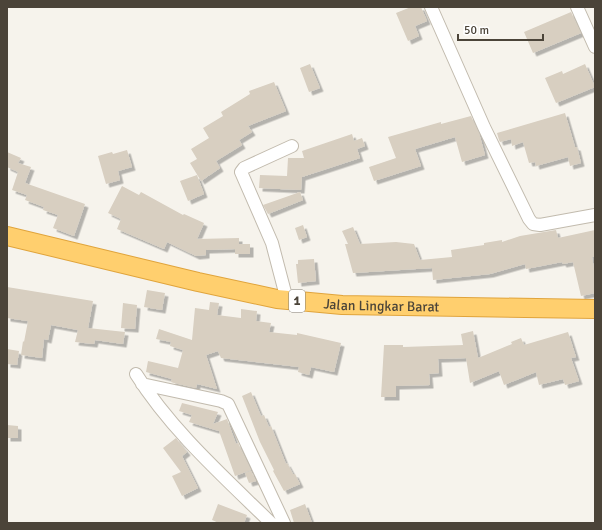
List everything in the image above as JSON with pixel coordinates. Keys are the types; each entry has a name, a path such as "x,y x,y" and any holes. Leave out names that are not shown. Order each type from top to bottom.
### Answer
{"highway":[{"name":"Jalan Lingkar Barat","path":"7,236 190,280 287,300 342,305 595,309"}],"street":[{"path":"431,7 484,127 529,219 533,224 540,225 595,214"},
{"path":"577,7 595,47"},
{"path":"287,300 272,243 241,172 244,168 292,146"},
{"path":"271,523 192,444 151,397 139,379 228,404 284,523"}],"building":[{"path":"411,7 421,7 427,21 415,26 419,36 408,41 396,13"},
{"path":"571,12 581,33 533,53 524,32"},
{"path":"310,64 320,88 309,92 300,68"},
{"path":"585,64 595,87 556,103 545,78 562,71 563,74"},
{"path":"274,82 286,111 248,126 252,132 239,140 242,145 216,161 220,168 201,181 190,163 197,159 191,149 209,138 203,128 223,116 221,112 250,94 249,91"},
{"path":"565,113 581,163 570,166 568,157 536,166 535,162 529,163 523,142 512,146 511,139 500,142 499,140 497,133"},
{"path":"471,116 479,133 485,155 462,162 455,137 415,149 421,166 374,181 369,167 396,158 388,137 441,122 441,124"},
{"path":"352,134 354,141 362,138 365,146 357,149 360,158 302,177 301,190 259,188 260,175 287,176 288,158 304,158 302,151"},
{"path":"127,150 132,167 118,171 120,180 106,184 98,156"},
{"path":"7,152 21,158 18,163 31,167 25,183 85,204 74,236 53,228 58,215 43,210 44,207 25,200 27,195 12,190 18,172 7,167"},
{"path":"197,175 204,194 188,201 180,181"},
{"path":"122,186 139,195 141,192 183,215 184,214 204,223 197,239 239,238 239,244 250,244 250,254 235,254 235,249 206,250 206,255 196,256 167,242 164,249 117,229 121,219 108,213"},
{"path":"300,192 303,200 268,214 263,205"},
{"path":"303,225 307,237 299,240 295,228"},
{"path":"353,227 360,244 396,242 414,244 420,260 452,257 451,250 484,245 484,243 502,240 502,242 520,236 556,230 558,238 595,230 595,257 592,257 595,275 595,293 581,296 573,262 563,264 562,262 526,269 525,264 490,274 433,280 432,268 353,273 345,244 348,244 342,231"},
{"path":"314,259 316,281 298,283 296,264 298,264 298,260"},
{"path":"7,287 93,301 88,328 125,332 123,344 95,340 94,344 75,342 78,330 51,325 48,340 44,339 42,358 21,355 28,321 7,318"},
{"path":"147,290 165,293 162,310 144,307"},
{"path":"210,302 219,303 217,315 241,318 241,309 257,311 256,321 271,323 269,332 297,335 297,333 341,343 334,372 311,367 309,375 298,372 299,367 221,358 218,351 206,355 217,389 197,384 196,388 174,383 171,382 172,379 146,372 148,361 178,368 183,350 170,346 171,342 156,339 159,329 192,340 195,308 209,310"},
{"path":"123,303 137,305 135,329 121,328"},
{"path":"473,331 478,358 512,344 511,342 521,338 524,345 568,332 576,357 571,358 579,381 565,385 563,379 539,385 536,372 504,385 499,371 470,383 466,358 438,359 439,373 429,374 430,385 396,386 396,397 381,397 384,345 403,345 403,347 463,345 461,334"},
{"path":"7,349 19,351 17,365 7,364"},
{"path":"251,392 261,416 264,415 269,427 271,426 286,464 287,463 293,474 295,474 300,484 284,491 260,442 242,396"},
{"path":"182,403 218,412 213,424 227,419 236,444 238,443 251,470 235,476 219,431 189,422 192,415 179,411"},
{"path":"7,425 18,426 18,438 7,438"},
{"path":"176,438 187,452 182,456 198,488 182,496 172,476 181,472 163,448"},
{"path":"251,471 256,481 249,483 245,473"},
{"path":"218,504 247,515 244,523 219,523 212,520"},
{"path":"305,504 312,523 294,523 290,510"}]}
